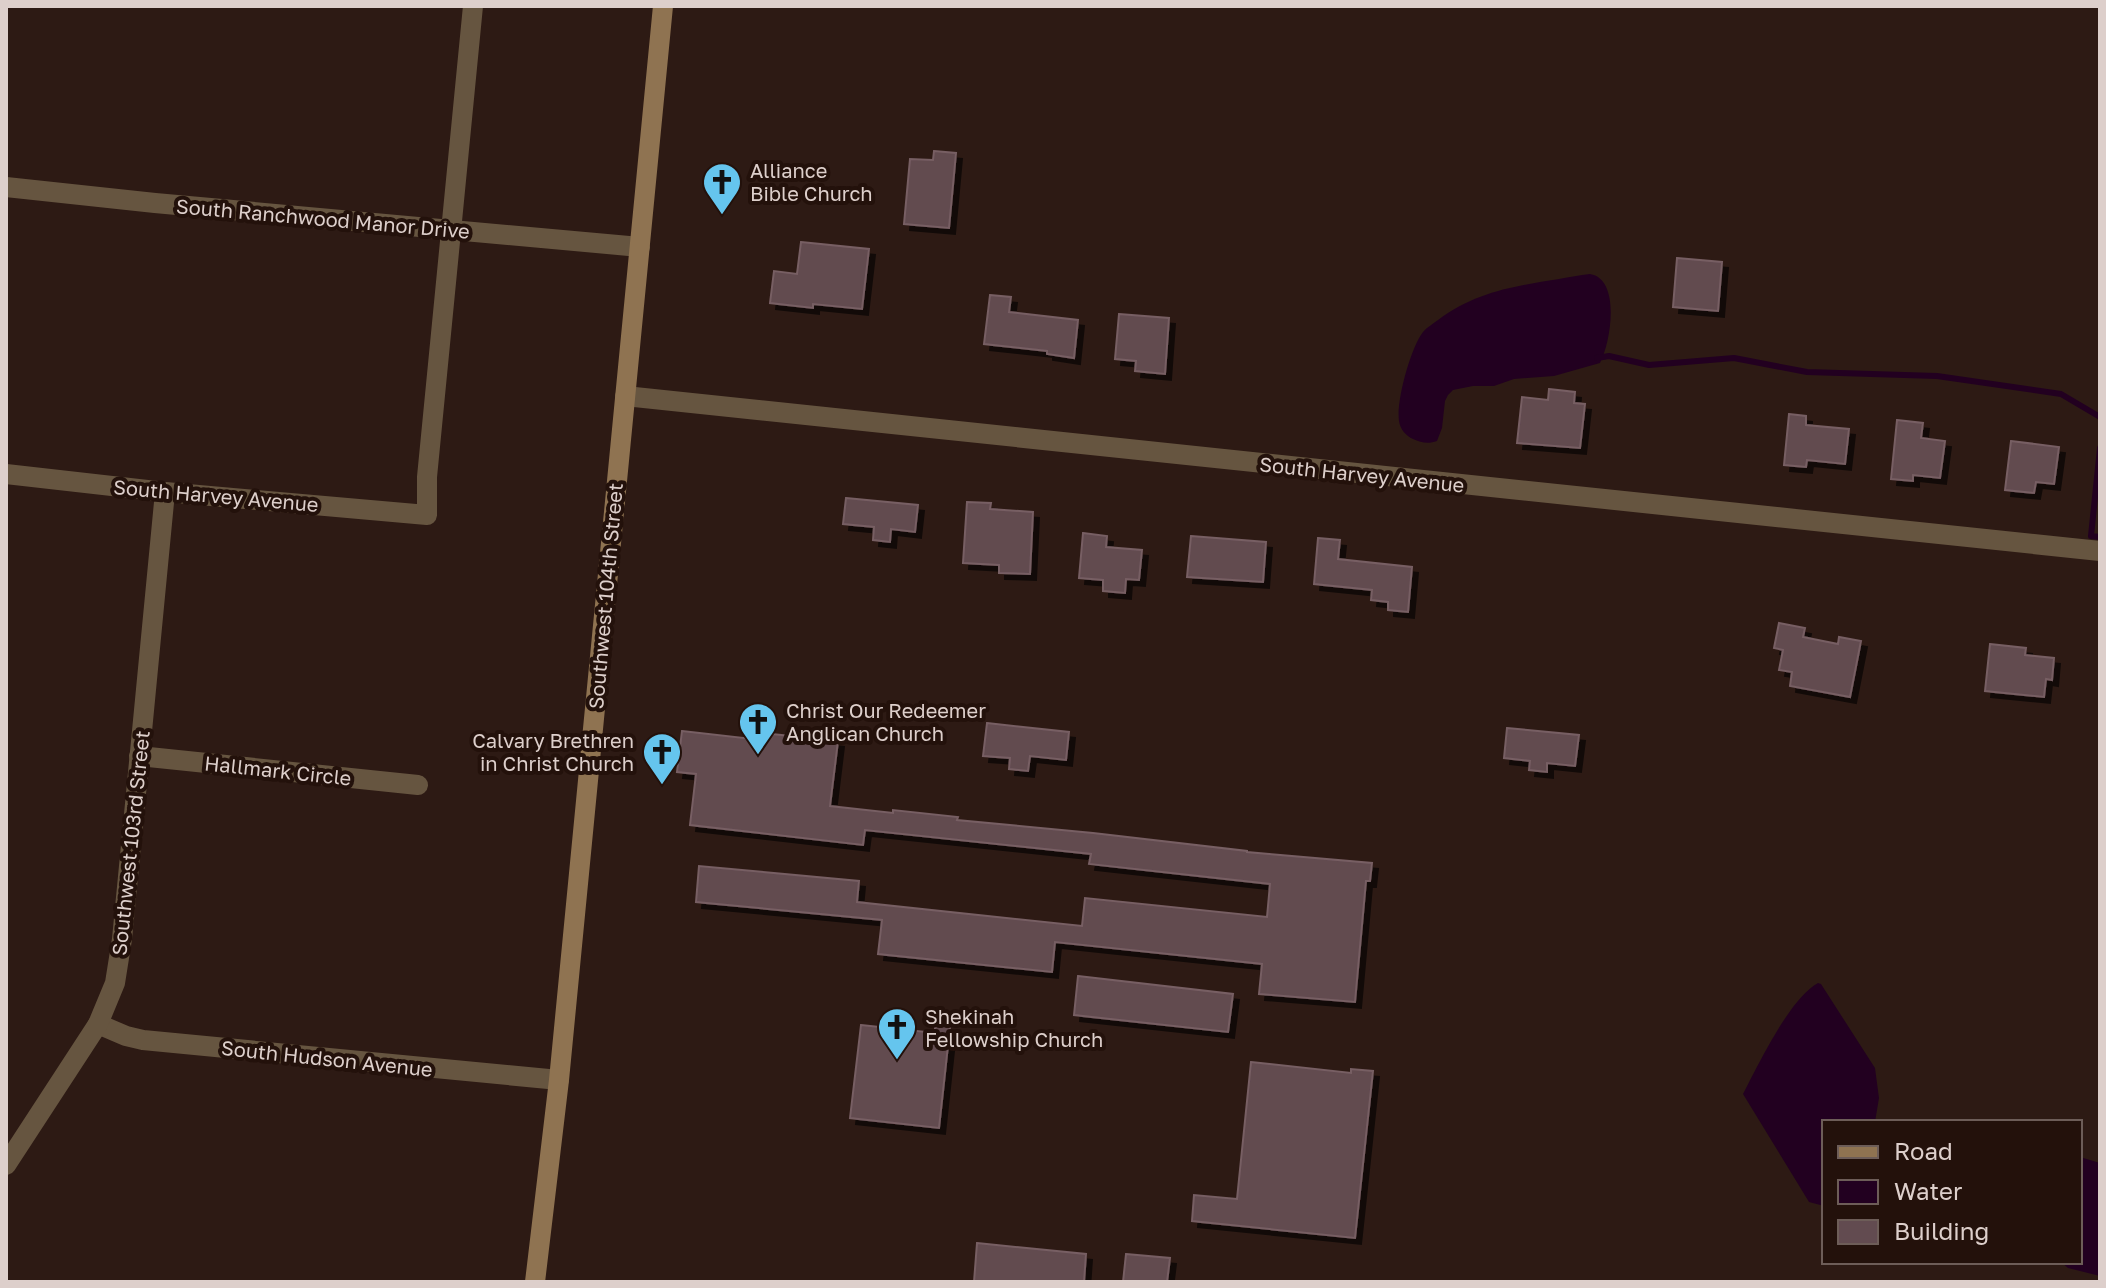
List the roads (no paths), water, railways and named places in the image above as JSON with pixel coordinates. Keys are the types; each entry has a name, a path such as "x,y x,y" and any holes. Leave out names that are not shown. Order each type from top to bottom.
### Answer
{"main road":[{"name":"Southwest 104th Street","path":"535,1282 559,1080 663,6"}],"street":[{"path":"452,230 473,6"},
{"name":"South Ranchwood Manor Drive","path":"6,187 640,247"},
{"name":"South Harvey Avenue","path":"6,474 165,492 427,515 427,477 452,230"},
{"name":"South Harvey Avenue","path":"625,396 2100,551"},
{"name":"Southwest 103rd Street","path":"6,1165 98,1024 108,1005 118,968 165,492"},
{"name":"Hallmark Circle","path":"139,756 418,785"},
{"name":"South Hudson Avenue","path":"98,1024 143,1040 559,1080"}],"water":[{"path":"1590,274 1600,278 1610,299 1610,327 1600,363 1554,376 1514,379 1494,386 1453,390 1445,401 1437,441 1419,441 1404,432 1399,421 1402,388 1409,361 1426,329 1452,310 1481,297 1527,284"},
{"path":"1821,984 1875,1068 1879,1098 1875,1120 1822,1120 1822,1205 1809,1202 1743,1094 1786,1017 1807,991"},
{"path":"2082,1158 2100,1163 2100,1276 2063,1264 2082,1264"}],"waterway":[{"path":"1597,358 1609,356 1649,365 1734,358 1807,372 1937,376 2061,394 2100,417"},
{"path":"2100,448 2091,536 2100,537"}],"place":[{"name":"Alliance Bible Church","path":"722,216"},
{"name":"Christ Our Redeemer Anglican Church","path":"758,756"},
{"name":"Calvary Brethren in Christ Church","path":"662,786"},
{"name":"Shekinah Fellowship Church","path":"897,1061"}]}
